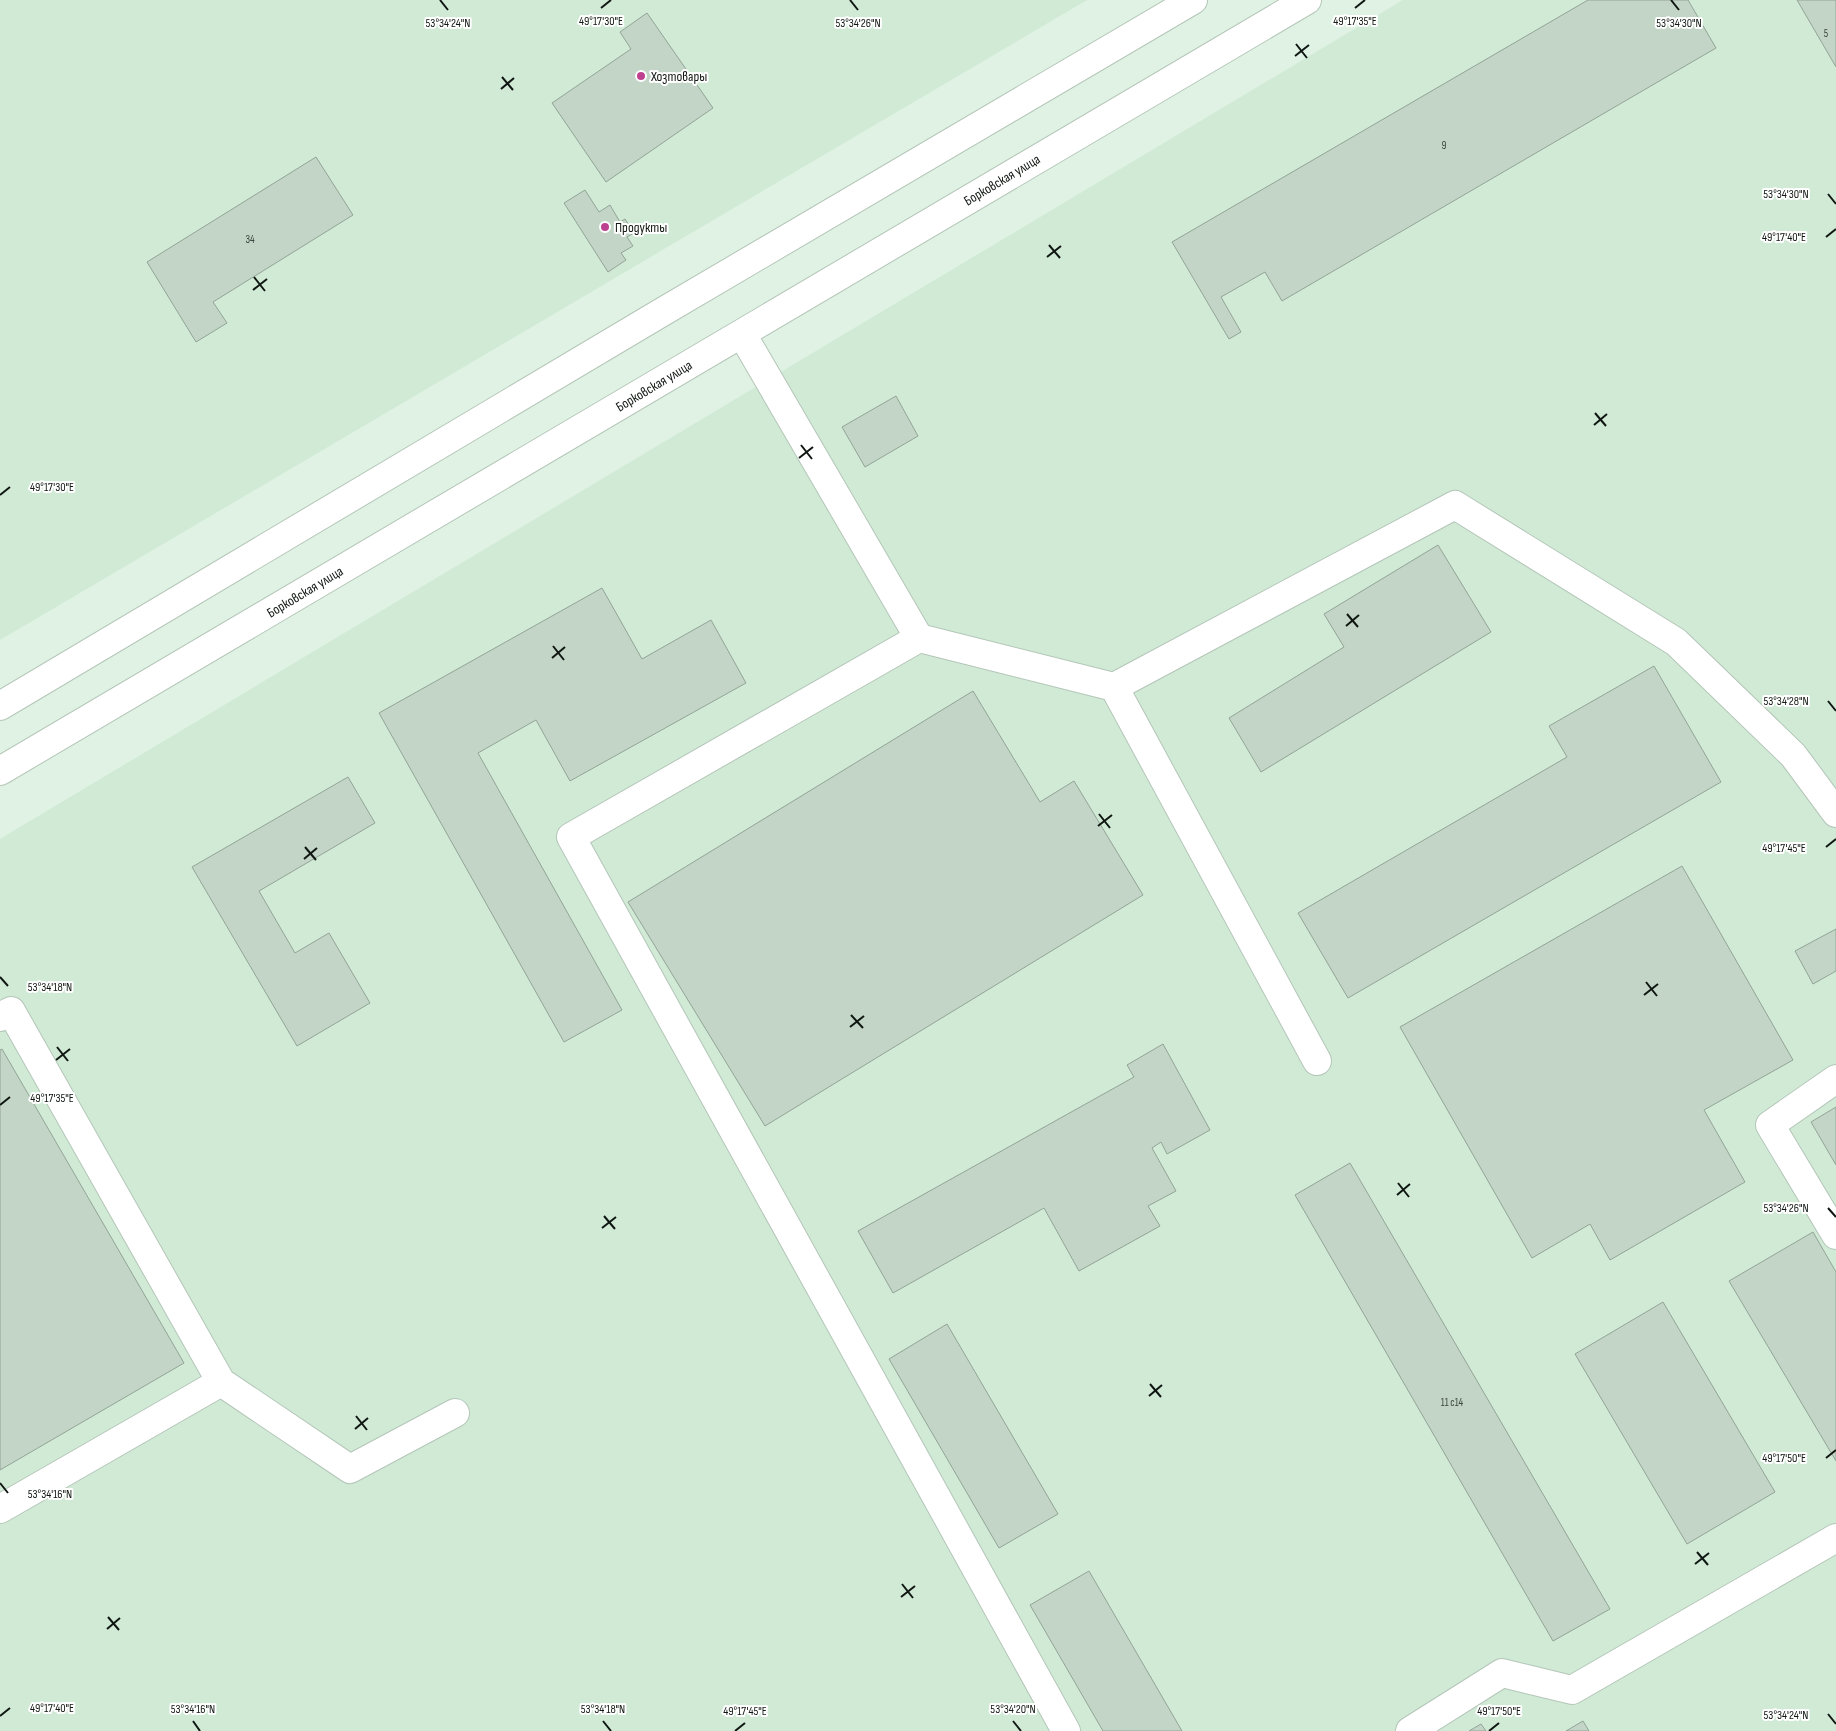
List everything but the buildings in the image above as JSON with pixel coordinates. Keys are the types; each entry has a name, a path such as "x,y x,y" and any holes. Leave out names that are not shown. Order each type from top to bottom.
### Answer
{"main road":[{"path":"0,706 664,311 1193,0"},
{"name":"Борковская улица","path":"0,772 1307,0"},
{"path":"742,334 919,638"},
{"path":"1066,1731 571,838 919,638 1114,687 1455,505 1676,642 1793,754 1836,813"},
{"path":"1114,687 1316,1061"},
{"path":"0,1017 11,1011 222,1382 350,1470 455,1413"},
{"path":"1836,1079 1770,1124 1836,1235"},
{"path":"0,1509 222,1382"},
{"path":"1410,1731 1502,1673 1572,1690 1836,1538"}],"shaded area":[{"path":"0,0 1087,0 0,640"},
{"path":"1403,0 1836,0 1836,1731 0,1731 0,839"}],"place":[{"name":"Хозтовары","path":"641,76"},
{"name":"Продукты","path":"605,227"}]}
